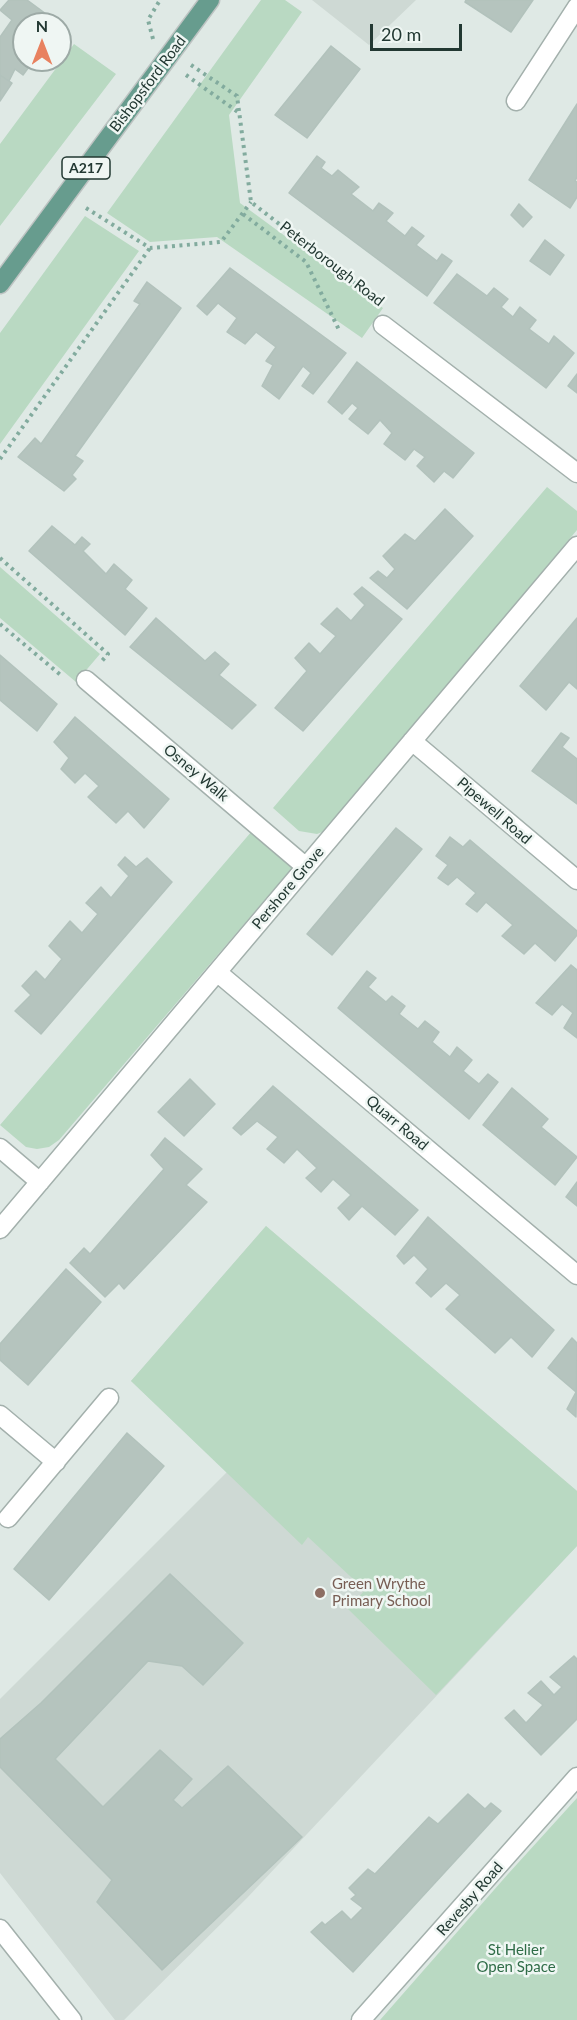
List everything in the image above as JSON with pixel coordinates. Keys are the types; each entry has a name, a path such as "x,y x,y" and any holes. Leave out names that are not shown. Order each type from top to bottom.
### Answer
{"main road":[{"name":"Bishopsford Road","path":"0,284 210,0"}],"street":[{"path":"516,101 577,7"},
{"name":"Peterborough Road","path":"383,325 577,473"},
{"name":"Pershore Grove","path":"0,1229 577,546"},
{"name":"Osney Walk","path":"87,680 306,867"},
{"name":"Pipewell Road","path":"412,741 577,880"},
{"name":"Quarr Road","path":"217,972 577,1275"},
{"path":"0,1148 40,1182"},
{"path":"8,1518 110,1398"},
{"path":"0,1415 56,1462"},
{"name":"Revesby Road","path":"362,2020 577,1777"},
{"path":"0,1929 72,2020"}],"path":[{"path":"154,39 148,20 160,0"},
{"path":"66,195 150,248 221,242 251,202 237,96 188,63"},
{"path":"179,78 183,72 239,112"},
{"name":"Peterborough Road","path":"251,202 392,311 383,325"},
{"path":"243,214 306,262 340,332"},
{"path":"0,459 150,248"},
{"path":"0,560 108,654 78,690 0,624"}],"shaded area":[{"path":"312,0 416,0 369,45"},
{"name":"Green Wrythe Primary School","path":"266,1226 577,1491 577,1546 247,1898 124,2020 115,2020 0,1873 0,1699 227,1472 131,1381"}],"green space":[{"path":"261,0 285,0 302,12 229,115 240,203 383,308 362,338 217,237 150,242 107,213"},
{"path":"74,44 116,74 0,226 0,144 53,72 72,72 72,47"},
{"path":"85,216 139,251 0,444 0,333"},
{"path":"547,487 577,511 577,530 325,831 317,834 299,831 273,808"},
{"path":"0,567 100,654 76,682 0,618"},
{"path":"252,831 293,867 59,1140 49,1147 37,1149 26,1147 0,1125"},
{"path":"266,1226 577,1491 577,1546 436,1695 348,1609 365,1590 308,1537 302,1545 131,1381"},
{"name":"St Helier Open Space","path":"577,1798 577,2020 380,2020 508,1874"}],"building":[{"path":"9,0 27,0 43,12 12,12 12,20 0,10"},
{"path":"466,0 533,0 511,32 465,2"},
{"path":"12,20 14,72 9,81 0,75 0,37"},
{"path":"331,46 360,69 307,138 275,115"},
{"path":"0,75 12,83 0,101"},
{"path":"577,104 577,177 575,181 577,182 577,197 570,208 529,180"},
{"path":"317,156 325,162 321,168 332,176 338,170 359,187 351,194 373,211 379,203 393,213 386,221 405,236 412,227 424,236 416,245 437,261 442,254 452,261 427,296 289,193"},
{"path":"519,204 532,217 523,227 511,215"},
{"path":"545,240 564,255 550,275 530,261"},
{"path":"230,268 346,353 313,394 302,386 311,373 303,366 279,399 262,386 273,365 266,361 276,347 256,332 245,344 227,332 237,318 218,303 207,315 197,306"},
{"path":"457,274 487,296 494,288 508,299 501,307 513,317 520,307 536,320 529,329 549,344 554,336 574,353 546,388 434,303"},
{"path":"147,282 181,308 75,456 83,461 72,475 76,479 64,491 18,457 35,438 41,444 140,304 134,301"},
{"path":"357,362 474,453 453,478 444,471 434,482 417,466 425,457 414,449 405,460 384,444 392,433 380,420 368,434 349,419 358,408 352,403 342,414 328,402"},
{"path":"577,374 577,393 568,386"},
{"path":"445,509 473,536 407,609 370,578 378,571 387,578 395,569 383,556 405,534 415,541"},
{"path":"52,526 75,545 82,537 90,544 83,551 106,574 114,564 132,580 125,589 147,608 125,635 29,551"},
{"path":"362,587 402,619 303,731 275,708 307,671 295,658 309,643 320,654 336,636 321,624 337,608 351,621 365,605 354,594"},
{"path":"156,618 205,661 215,652 229,664 219,675 256,705 232,729 130,647"},
{"path":"577,618 577,689 569,682 546,710 520,686"},
{"path":"0,655 57,704 37,731 0,700"},
{"path":"75,717 169,799 144,828 128,811 116,823 88,797 99,786 85,773 75,783 61,769 69,758 54,742"},
{"path":"561,733 569,738 562,747 577,759 577,804 532,771"},
{"path":"396,828 422,849 332,955 307,934"},
{"path":"450,837 463,847 470,840 577,931 577,935 555,961 535,943 524,954 502,936 513,925 486,902 477,912 466,904 476,893 457,877 448,885 438,878 448,865 436,856"},
{"path":"125,857 136,867 147,858 172,882 41,1034 15,1011 31,995 22,986 36,971 45,980 62,959 49,946 70,921 82,933 98,914 86,903 101,887 111,898 129,876 118,865"},
{"path":"571,965 577,970 577,1038 564,1028 573,1013 562,1004 552,1015 536,1003"},
{"path":"367,971 376,978 368,987 386,1002 392,996 405,1006 399,1014 418,1029 425,1021 439,1032 432,1042 450,1057 457,1047 472,1060 463,1071 479,1084 488,1074 498,1082 469,1119 338,1008"},
{"path":"190,1079 215,1104 184,1136 158,1112"},
{"path":"273,1086 418,1210 395,1235 362,1206 349,1220 338,1208 351,1195 333,1179 321,1192 306,1178 317,1168 297,1149 284,1163 267,1149 278,1137 257,1121 241,1135 233,1128"},
{"path":"512,1088 548,1119 541,1127 577,1157 555,1185 483,1125"},
{"path":"165,1138 202,1169 186,1185 207,1202 124,1289 119,1283 105,1297 70,1263 84,1248 90,1254 164,1169 151,1155"},
{"path":"577,1182 577,1206 566,1197"},
{"path":"428,1217 554,1330 532,1357 511,1337 495,1353 446,1309 460,1295 446,1283 431,1297 416,1283 428,1269 414,1255 404,1264 397,1256"},
{"path":"66,1269 101,1302 28,1385 0,1360 0,1344"},
{"path":"572,1338 577,1343 576,1417 567,1409 576,1392 548,1368"},
{"path":"127,1433 164,1466 49,1600 14,1569"},
{"path":"170,1574 243,1643 203,1685 182,1666 148,1661 55,1759 103,1807 160,1750 192,1779 173,1800 182,1808 228,1766 302,1837 162,1970 97,1902 112,1880 0,1767 0,1739 41,1703"},
{"path":"574,1656 577,1659 577,1719 541,1755 505,1718 514,1710 526,1723 543,1705 528,1693 541,1681 554,1695 562,1687 550,1677"},
{"path":"468,1794 485,1809 491,1803 501,1811 353,1972 311,1932 322,1922 325,1925 342,1911 351,1920 363,1908 351,1899 356,1895 349,1888 368,1869 375,1874 429,1817 438,1824"}],"place":[{"name":"Green Wrythe Primary School","path":"320,1593"}]}
